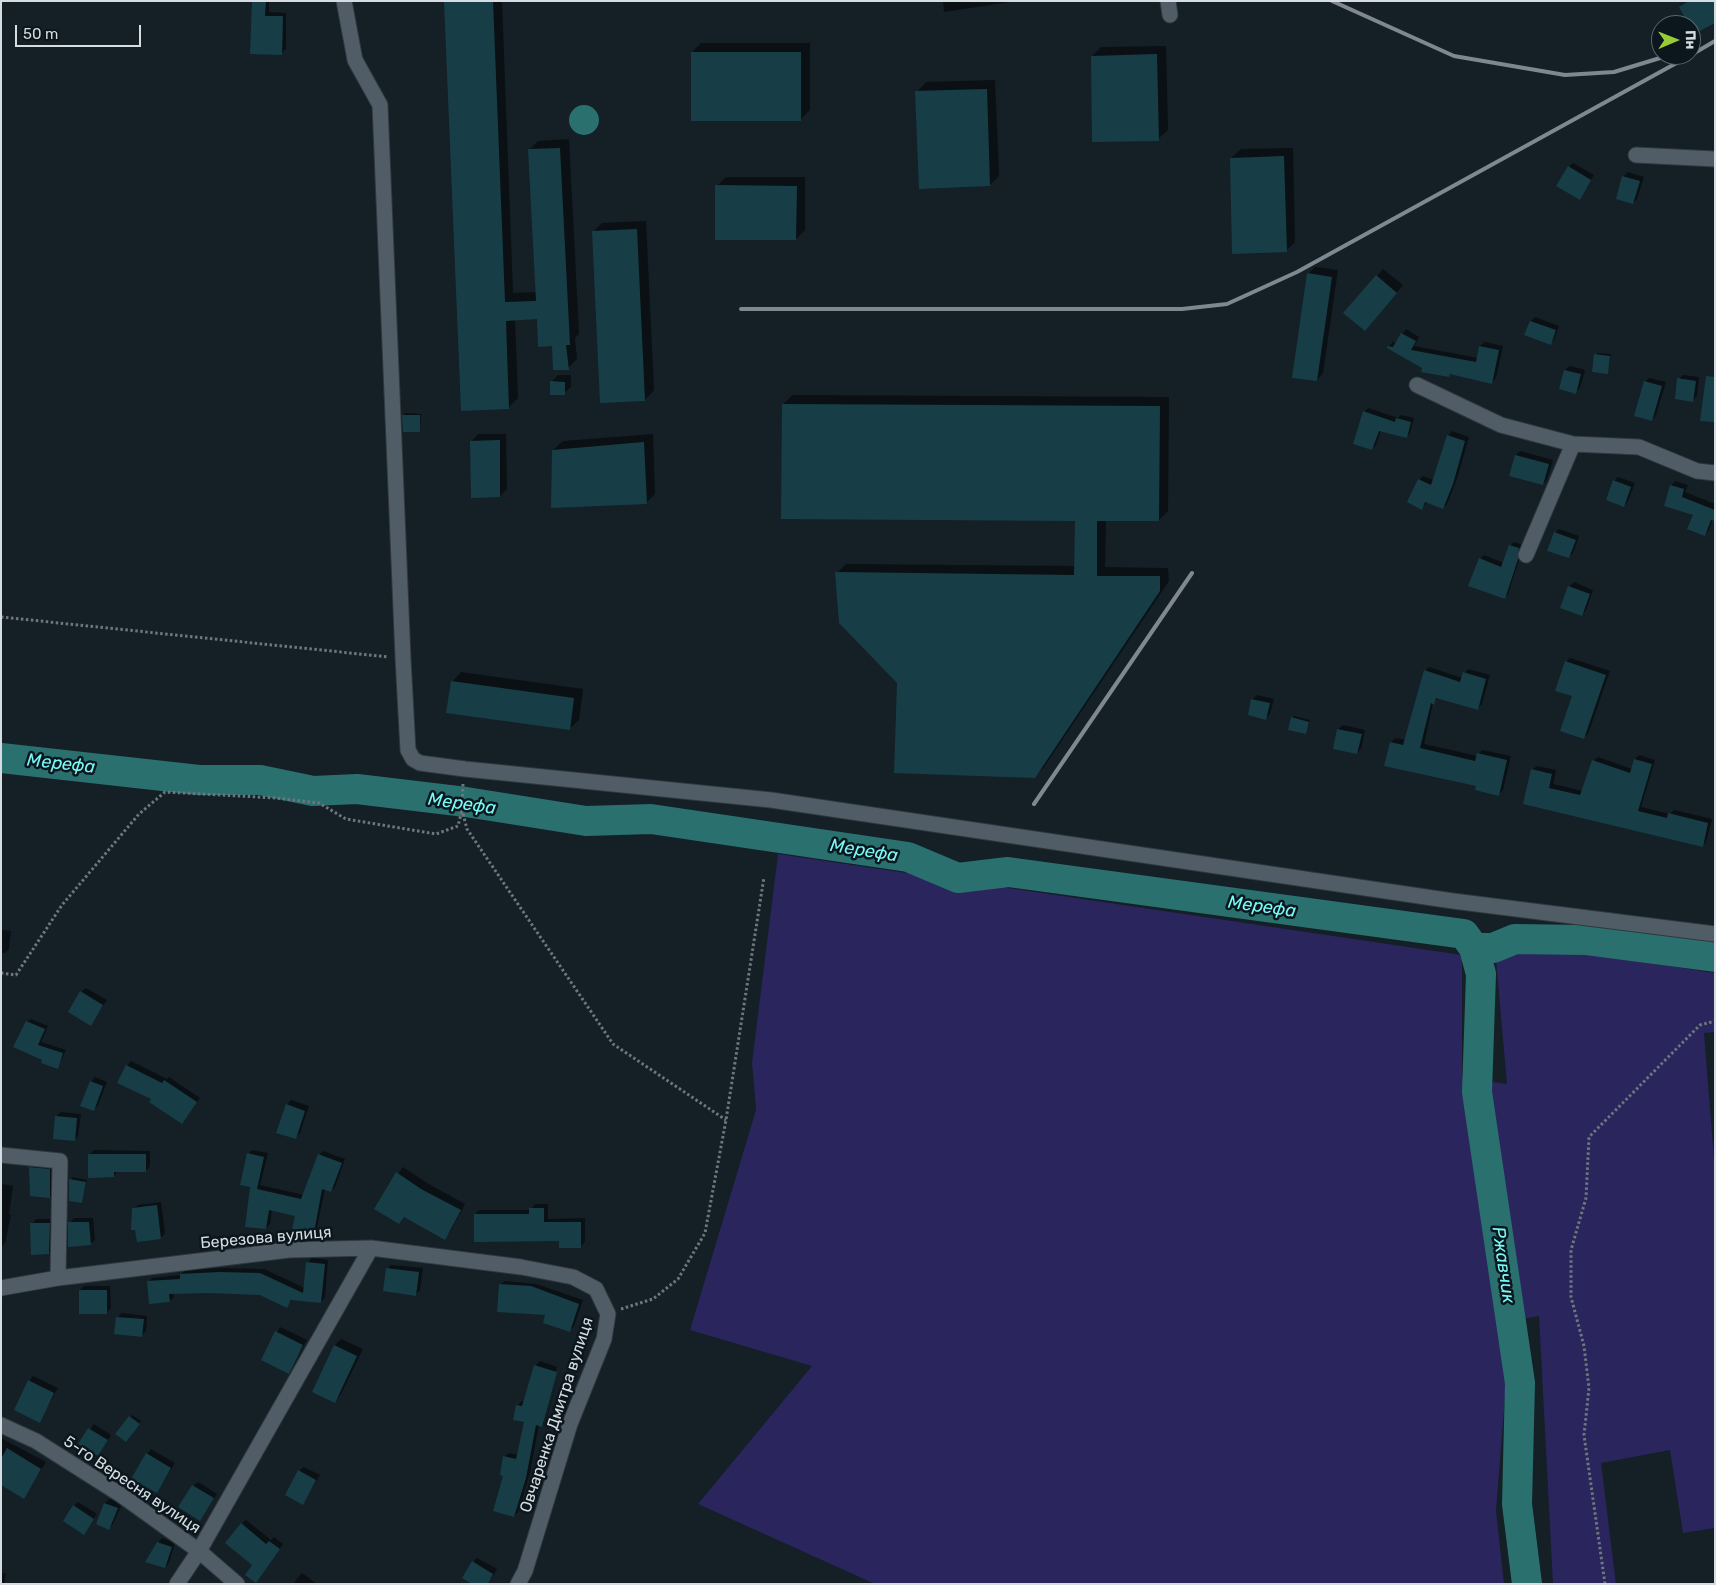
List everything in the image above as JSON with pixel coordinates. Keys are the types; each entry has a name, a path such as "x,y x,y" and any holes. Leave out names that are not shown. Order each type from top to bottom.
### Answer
{"street":[{"path":"344,1 356,60 380,105 402,658 408,750 413,759 420,763 771,800 1443,899 1715,934"},
{"path":"1636,155 1715,159"},
{"path":"1418,385 1501,425 1573,444 1639,447 1697,471 1715,473"},
{"path":"1526,555 1573,444"},
{"path":"1,1155 60,1161 58,1278"},
{"path":"177,1584 199,1551 371,1248"},
{"name":"Березова вулиця","path":"1,1288 58,1278 289,1250 371,1248 522,1267 573,1277 596,1289 608,1314"},
{"name":"Овчаренка Дмитра вулиця","path":"518,1584 525,1571 570,1424 604,1339 608,1314"},
{"name":"5-го Вересня вулиця","path":"1,1426 36,1441 121,1495 199,1551 237,1584"}],"path":[{"path":"1,617 402,658"},
{"path":"1,973 16,975 62,905 139,814 164,792 276,798 319,804 346,818 436,834 458,826 462,810"},
{"path":"462,793 462,810 466,829 613,1044 726,1120"},
{"path":"608,1314 653,1299 678,1278 705,1233 726,1120 764,877"},
{"path":"1605,1584 1584,1435 1590,1388 1584,1346 1571,1297 1571,1250 1586,1198 1589,1137 1700,1025 1715,1021"}],"shaded area":[{"path":"584,105 595,109 599,120 595,131 584,135 573,131 569,120 573,109"},
{"path":"778,854 1462,955 1462,1078 1507,1084 1496,960 1523,944 1715,973 1715,1032 1704,1033 1715,1172 1715,1528 1683,1533 1670,1450 1601,1463 1616,1584 1553,1584 1539,1316 1511,1321 1496,1510 1504,1584 875,1584 698,1504 812,1366 690,1330 756,1110 752,1063"}],"building":[{"path":"252,1 266,1 265,16 283,16 282,55 250,54"},
{"path":"444,1 493,1 505,302 536,301 528,149 560,148 570,345 566,345 569,370 553,370 552,346 538,347 537,319 506,321 509,409 461,411"},
{"path":"1689,1 1715,1 1715,23 1701,30 1701,15 1683,15 1679,7"},
{"path":"691,52 801,52 801,121 691,121"},
{"path":"1157,54 1159,141 1092,142 1091,56"},
{"path":"987,89 990,186 919,189 915,91"},
{"path":"1284,156 1287,252 1232,254 1230,158"},
{"path":"1568,166 1591,180 1580,200 1556,186"},
{"path":"1622,176 1640,181 1633,204 1616,199"},
{"path":"715,185 797,186 796,240 715,240"},
{"path":"637,229 645,401 600,403 592,231"},
{"path":"1307,273 1332,277 1317,381 1292,378"},
{"path":"1376,275 1397,293 1365,331 1343,313"},
{"path":"1530,321 1556,330 1551,345 1524,335"},
{"path":"1401,333 1416,341 1411,350 1476,362 1479,346 1499,350 1492,384 1450,374 1449,377 1421,372 1422,368 1387,348 1387,346 1393,347"},
{"path":"1594,354 1610,356 1608,374 1592,372"},
{"path":"1564,370 1581,374 1576,394 1559,389"},
{"path":"1706,376 1715,377 1715,422 1700,421"},
{"path":"1677,378 1696,381 1693,402 1675,399"},
{"path":"550,381 565,382 565,395 550,395"},
{"path":"1644,381 1662,386 1652,421 1634,416"},
{"path":"782,404 1160,406 1159,521 1097,521 1097,576 1160,576 1160,591 1035,778 894,773 897,683 839,623 835,572 1074,575 1075,521 781,519"},
{"path":"1363,411 1395,422 1396,418 1411,422 1407,438 1379,431 1372,450 1353,444"},
{"path":"402,415 420,415 420,432 403,432"},
{"path":"1447,435 1465,441 1453,484 1443,509 1425,502 1422,510 1407,502 1418,479 1431,485"},
{"path":"500,440 500,497 471,498 470,441"},
{"path":"644,442 647,504 551,508 552,450"},
{"path":"1515,455 1549,464 1543,485 1509,476"},
{"path":"1613,480 1631,487 1624,507 1606,500"},
{"path":"1670,485 1684,489 1682,497 1715,510 1715,521 1711,520 1705,536 1687,529 1693,515 1664,506"},
{"path":"1554,532 1576,540 1569,558 1547,551"},
{"path":"1509,545 1519,548 1518,559 1505,599 1468,586 1479,558 1501,567"},
{"path":"1568,586 1590,594 1582,616 1560,608"},
{"path":"1565,661 1606,675 1584,739 1560,731 1572,696 1555,691"},
{"path":"1424,670 1460,682 1463,672 1486,679 1478,710 1436,698 1434,705 1431,703 1420,748 1475,761 1477,753 1507,760 1499,796 1475,790 1476,786 1384,766 1390,742 1403,745"},
{"path":"451,681 574,698 570,730 446,713"},
{"path":"1251,699 1270,703 1266,720 1248,715"},
{"path":"1291,717 1309,722 1306,734 1288,730"},
{"path":"1337,729 1362,734 1357,754 1333,749"},
{"path":"1634,759 1652,764 1638,811 1667,818 1668,813 1708,823 1703,847 1523,804 1531,769 1552,774 1549,788 1580,795 1592,760 1630,773"},
{"path":"80,991 103,1005 91,1026 68,1012"},
{"path":"26,1021 45,1029 38,1045 63,1053 58,1069 41,1063 42,1060 13,1047"},
{"path":"126,1065 162,1083 164,1080 197,1102 182,1124 149,1102 151,1099 117,1083"},
{"path":"90,1081 103,1086 94,1111 80,1106"},
{"path":"286,1104 305,1111 296,1139 276,1133"},
{"path":"55,1116 77,1118 75,1141 53,1139"},
{"path":"247,1153 264,1157 257,1189 301,1199 318,1154 342,1163 331,1192 322,1189 314,1233 292,1229 295,1216 269,1210 266,1229 245,1227 250,1187 240,1185"},
{"path":"88,1154 146,1154 146,1172 114,1172 114,1177 88,1178"},
{"path":"29,1167 50,1169 50,1198 30,1196"},
{"path":"396,1172 421,1189 461,1210 445,1240 404,1217 399,1224 374,1209"},
{"path":"69,1179 86,1182 82,1203 69,1201"},
{"path":"157,1205 161,1239 137,1242 135,1230 131,1230 132,1208"},
{"path":"529,1208 544,1208 544,1222 581,1222 581,1248 559,1248 559,1241 474,1242 474,1214 529,1214"},
{"path":"68,1222 89,1222 91,1245 68,1247"},
{"path":"30,1223 50,1223 49,1254 31,1255"},
{"path":"306,1262 325,1264 321,1303 291,1300 287,1308 260,1295 209,1293 169,1294 170,1302 149,1304 147,1281 180,1279 180,1274 219,1272 260,1273 303,1293"},
{"path":"386,1268 419,1272 416,1296 383,1291"},
{"path":"499,1284 531,1286 579,1304 570,1332 543,1323 545,1315 497,1312"},
{"path":"79,1290 107,1290 107,1314 79,1314"},
{"path":"116,1317 144,1319 142,1337 114,1334"},
{"path":"275,1331 303,1345 289,1374 261,1360"},
{"path":"334,1345 357,1356 335,1403 312,1392"},
{"path":"534,1365 557,1372 542,1427 536,1425 526,1478 514,1517 493,1511 503,1476 500,1475 503,1456 516,1459 524,1422 513,1420 516,1405 522,1406"},
{"path":"28,1380 54,1393 40,1423 14,1410"},
{"path":"129,1416 140,1424 126,1442 115,1434"},
{"path":"88,1428 108,1440 98,1456 78,1444"},
{"path":"7,1448 41,1469 24,1499 1,1485 1,1459"},
{"path":"146,1453 171,1468 157,1493 131,1479"},
{"path":"298,1470 316,1480 303,1505 285,1495"},
{"path":"192,1485 214,1498 200,1521 178,1507"},
{"path":"104,1503 118,1508 109,1530 96,1524"},
{"path":"73,1505 94,1519 84,1535 63,1521"},
{"path":"241,1523 266,1544 269,1541 280,1549 256,1583 245,1575 252,1565 225,1543"},
{"path":"157,1542 172,1547 165,1568 145,1562"},
{"path":"472,1561 493,1574 488,1584 472,1584 462,1578"}],"waterway":[{"name":"Мерефа","path":"1,758 199,780 260,780 313,791 357,789 466,802 586,821 651,819 908,857 958,878 1008,872 1464,934 1474,948 1493,948 1515,939 1585,940 1715,957"},
{"name":"Ржавчик","path":"1474,948 1481,974 1477,1092 1520,1383 1517,1504 1527,1584"}],"railway":[{"path":"1332,1 1454,56 1565,75 1614,72 1651,61"},
{"path":"1701,49 1715,41"},
{"path":"741,309 1182,309 1227,304 1297,272 1673,65"},
{"path":"1034,804 1192,573"}]}
